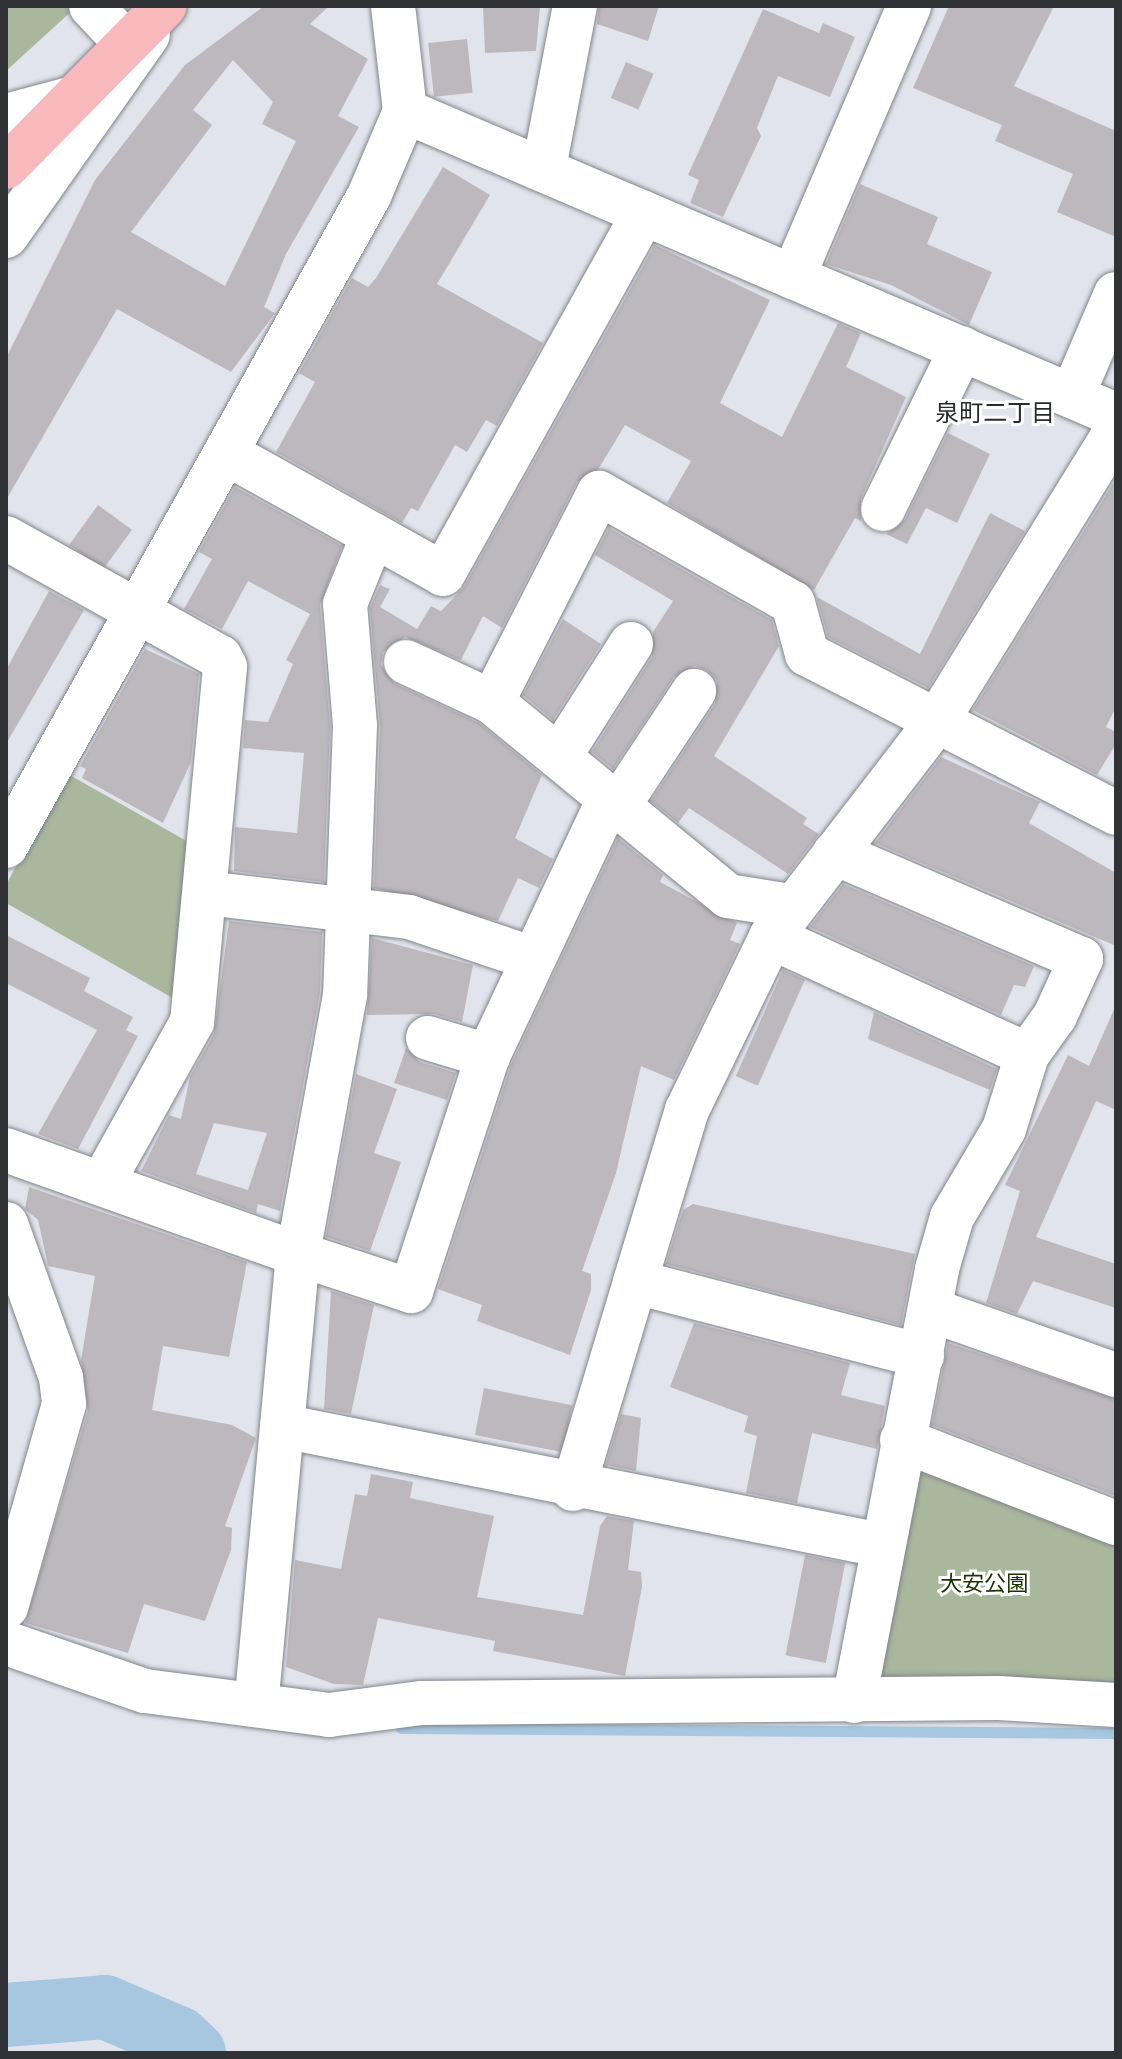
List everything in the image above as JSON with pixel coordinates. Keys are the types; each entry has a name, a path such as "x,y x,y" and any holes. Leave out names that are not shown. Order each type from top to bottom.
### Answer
{"main road":[{"path":"6,167 124,41 164,7"}],"street":[{"path":"91,6 124,41"},
{"path":"6,846 135,610 369,196 405,111 393,6"},
{"path":"544,168 575,6"},
{"path":"793,277 909,6"},
{"path":"6,236 130,68 164,7"},
{"path":"6,116 70,99"},
{"path":"405,111 1116,415"},
{"path":"226,453 443,574 644,213"},
{"path":"1072,396 1116,294"},
{"path":"883,509 962,348"},
{"path":"573,1489 687,1110 780,922 935,724 1116,431"},
{"path":"492,702 599,493 793,603 807,654 935,724 1116,813"},
{"path":"256,1704 298,1254 339,1054 343,909 355,779 345,604 373,535"},
{"path":"6,538 220,657 225,667 192,1022 102,1184"},
{"path":"559,757 631,644"},
{"path":"406,662 492,702 728,896 1027,1055"},
{"path":"6,1150 411,1291 488,1056 531,958 614,803 694,691"},
{"path":"835,853 1081,959 1055,1016 1027,1055 1004,1129 952,1217 902,1440 854,1701"},
{"path":"206,893 409,917 531,958"},
{"path":"428,1038 488,1056"},
{"path":"6,1224 61,1378 64,1404 6,1607"},
{"path":"635,1282 922,1356"},
{"path":"931,1310 1116,1375"},
{"path":"282,1426 573,1489 881,1545"},
{"path":"902,1440 1116,1523"},
{"path":"6,1643 145,1691 329,1715 422,1703 854,1701 1116,1705"}],"green space":[{"path":"6,6 74,6 75,8 6,71"},
{"path":"66,773 192,844 176,1000 6,903 6,885"},
{"name":"大安公園","path":"911,1466 1116,1535 1116,1686 886,1681 871,1673"}],"building":[{"path":"264,6 329,6 310,24 368,59 338,116 359,127 286,254 264,307 275,313 231,372 117,309 6,500 6,358 95,180 185,65","holes":["233,60 273,102 262,124 296,141 225,286 131,232 212,125 193,110"]},
{"path":"483,6 540,6 536,51 485,53"},
{"path":"599,6 659,6 648,41 597,24"},
{"path":"949,6 1054,6 1014,86 1116,131 1116,237 1057,212 1073,174 995,141 1002,125 913,88"},
{"path":"763,9 819,33 823,23 855,37 830,97 778,76 757,128 761,136 723,217 690,203 699,180 688,175"},
{"path":"467,39 473,93 434,97 428,43"},
{"path":"626,62 654,74 638,110 611,98"},
{"path":"443,167 490,195 437,284 543,343 497,426 486,420 467,452 455,445 418,511 411,508 402,523 276,452 315,382 299,373 352,278 368,287 376,278"},
{"path":"860,184 938,217 927,244 992,272 969,325 891,285 826,264"},
{"path":"655,245 770,300 720,403 782,437 838,323 861,333 846,367 906,397 861,498 861,521 855,518 814,590 667,503 691,461 625,425 599,468 577,482 502,628 483,616 461,660 405,637 383,652 381,665 395,684 479,723 542,775 515,838 553,859 539,888 518,878 498,921 374,888 380,726 370,608 380,585 390,589 380,607 417,629 431,606 441,611 464,587"},
{"path":"948,433 990,454 957,523 926,508 907,544 886,534 905,520"},
{"path":"1116,479 1116,707 1106,727 1116,732 1116,744 1097,775 973,710"},
{"path":"235,487 342,546 320,605 330,726 324,882 234,871 235,827 297,833 304,753 243,748 245,720 268,722 293,664 286,660 310,614 248,581 222,629 184,609 212,559 199,552"},
{"path":"98,505 132,530 103,569 69,545"},
{"path":"990,513 1025,531 928,688 828,637 817,597 920,654"},
{"path":"609,528 772,620 779,646 714,756 807,818 803,824 819,834 788,874 689,808 678,823 651,801 715,704 717,681 707,670 695,666 674,677 613,769 592,752 652,657 653,632 673,601 595,555"},
{"path":"49,591 84,610 6,744 6,670"},
{"path":"563,619 601,644 553,720 523,695"},
{"path":"145,649 199,674 191,762 163,823 82,778 86,769 80,766"},
{"path":"941,757 1040,802 1029,823 1116,873 1116,946 875,843"},
{"path":"618,838 663,875 660,882 737,923 730,940 740,944 674,1080 641,1066 616,1173 582,1271 591,1274 591,1290 570,1355 477,1321 482,1305 438,1289 511,1065"},
{"path":"843,884 1034,966 1025,987 1014,985 1001,1015 810,927"},
{"path":"229,921 322,932 320,992 280,1211 258,1204 256,1213 141,1171 169,1115 181,1119 190,1077 214,1034","holes":["214,1123 267,1133 248,1190 196,1174"]},
{"path":"6,935 90,978 84,991 133,1017 126,1030 138,1036 78,1149 38,1134 97,1030 6,983"},
{"path":"372,938 473,965 462,1022 434,1014 367,1015"},
{"path":"783,970 805,980 758,1086 736,1076"},
{"path":"1116,1005 1116,1110 1096,1101 1036,1237 1116,1264 1116,1308 1033,1281 1017,1314 986,1303 1020,1191 1005,1185 1068,1055 1089,1066"},
{"path":"874,1012 997,1069 990,1090 868,1039"},
{"path":"406,1048 420,1062 456,1073 447,1100 394,1083"},
{"path":"356,1074 397,1089 374,1153 401,1162 370,1251 326,1237"},
{"path":"29,1187 247,1262 229,1357 163,1346 152,1410 232,1425 256,1438 225,1526 232,1528 231,1550 205,1621 144,1604 128,1653 25,1623 88,1411 81,1360 95,1276 48,1266 38,1220 25,1209"},
{"path":"693,1204 915,1254 901,1325 666,1264 683,1210"},
{"path":"331,1291 374,1305 351,1414 324,1409"},
{"path":"694,1323 850,1363 841,1395 885,1406 877,1449 812,1433 797,1503 746,1493 757,1436 744,1432 748,1416 670,1387"},
{"path":"948,1343 1116,1399 1116,1496 932,1425"},
{"path":"484,1388 572,1405 563,1452 475,1435"},
{"path":"621,1414 641,1418 636,1471 606,1465"},
{"path":"371,1474 413,1482 410,1498 494,1516 477,1597 583,1615 600,1526 607,1516 634,1521 628,1570 641,1572 642,1587 625,1676 493,1651 495,1641 378,1618 363,1685 334,1684 286,1667 295,1560 341,1569 355,1494 367,1496"},
{"path":"805,1555 845,1563 826,1663 786,1655"}],"waterway":[{"path":"401,1728 1116,1733"},
{"path":"6,2015 105,2007 178,2038 194,2053"}],"district":[{"name":"泉町二丁目","path":"995,414"}]}
